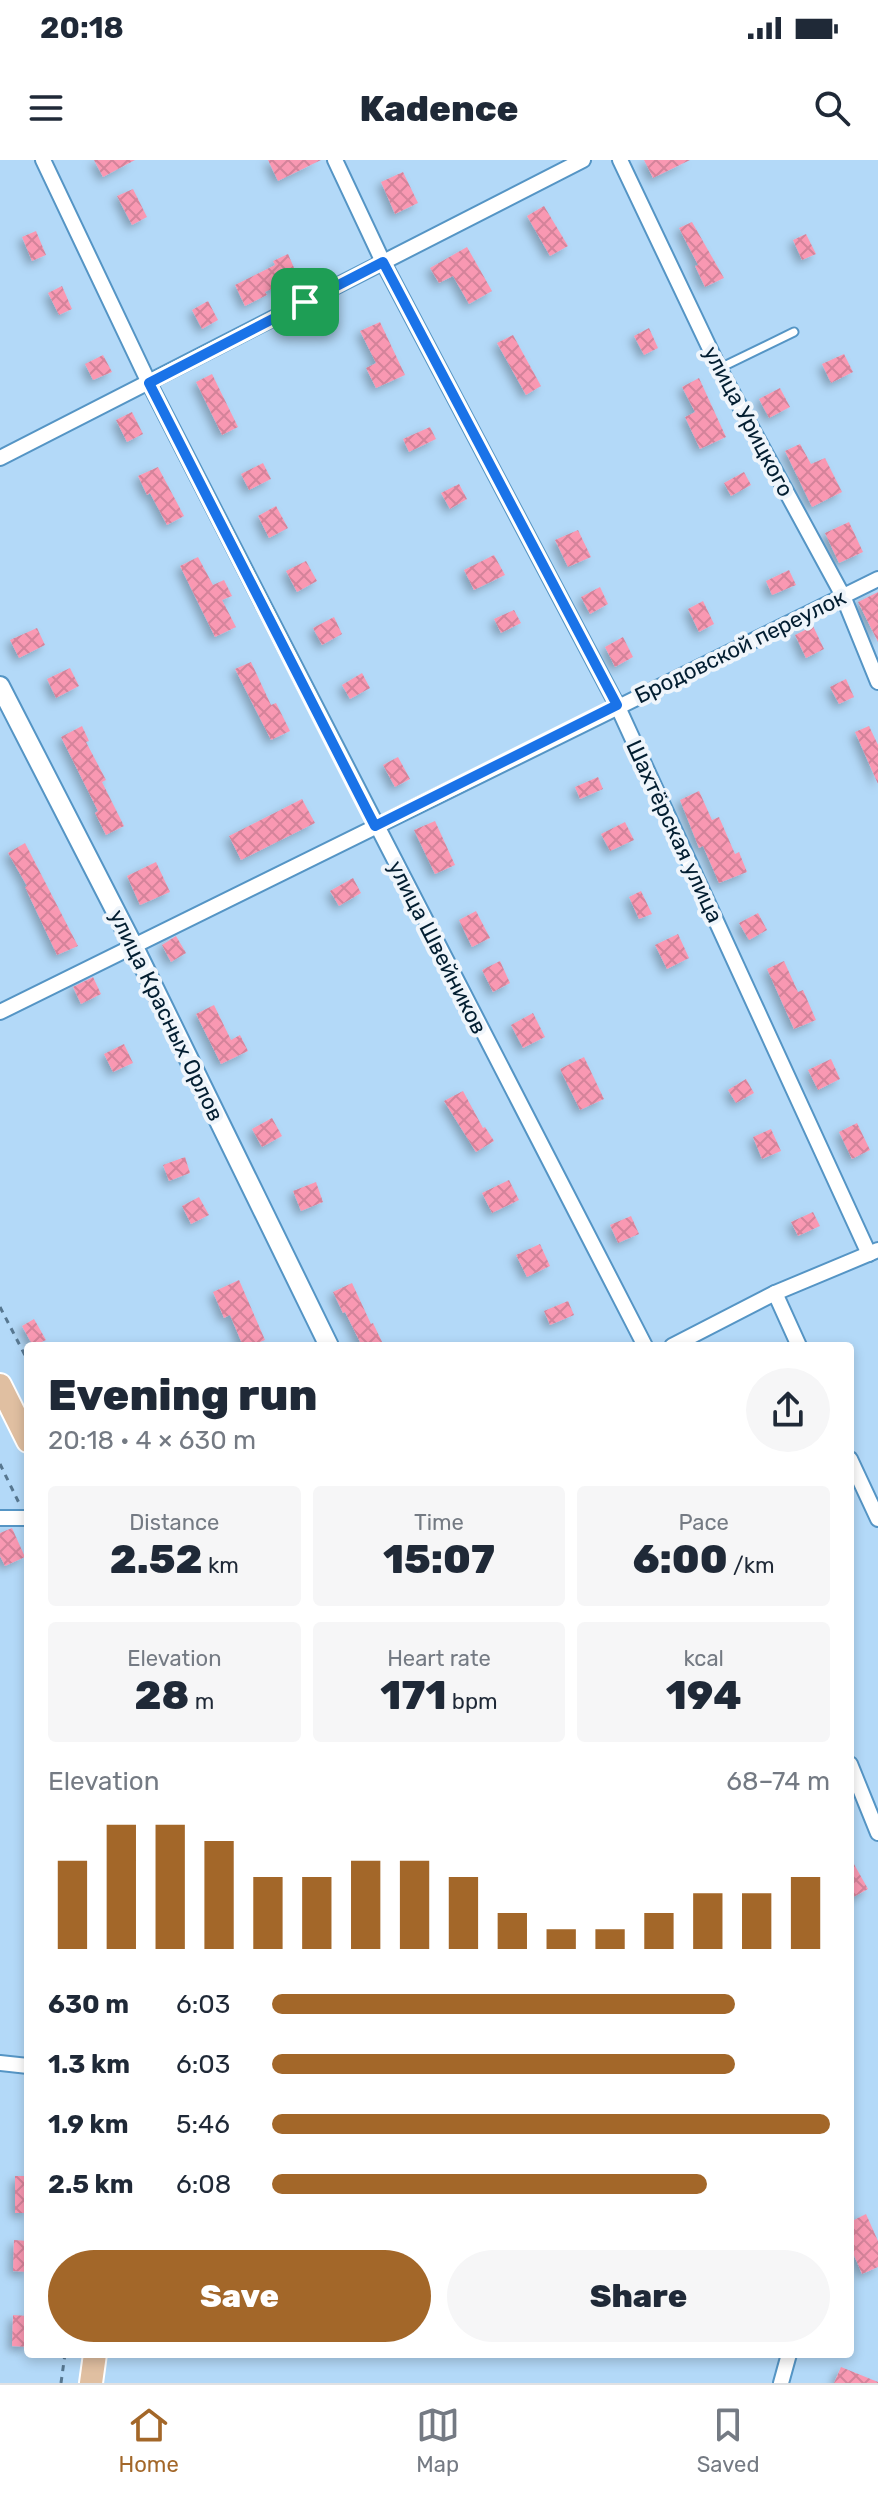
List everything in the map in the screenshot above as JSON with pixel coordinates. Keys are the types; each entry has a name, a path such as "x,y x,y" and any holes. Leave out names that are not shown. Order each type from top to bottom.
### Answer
{"main road":[{"path":"0,1385 24,1433"},
{"path":"91,2383 94,2358"}],"street":[{"name":"улица Швейников","path":"43,160 149,383 643,1342"},
{"name":"Шахтёрская улица","path":"335,160 383,262 617,705 873,1252"},
{"path":"0,458 583,160"},
{"name":"улица Урицкого","path":"620,160 719,368 843,596 878,682"},
{"name":"Бродовской переулок","path":"0,1012 617,705 878,579"},
{"name":"улица Красных Орлов","path":"0,686 134,947 327,1342"},
{"path":"680,1342 775,1293 873,1252"},
{"path":"775,1293 797,1342"},
{"path":"854,1467 877,1515"},
{"path":"0,1518 24,1518"},
{"path":"854,1774 878,1833"},
{"path":"0,2063 24,2066"},
{"path":"781,2383 788,2358"}],"lane":[{"path":"719,368 794,332"}],"path":[{"path":"0,1307 24,1353"},
{"path":"0,1464 24,1512"},
{"path":"61,2383 64,2358"}],"building":[{"path":"94,160 135,160 103,177"},
{"path":"268,160 321,160 278,181"},
{"path":"644,160 690,160 653,178"},
{"path":"403,172 418,203 395,214 381,182"},
{"path":"133,189 147,217 132,225 117,196"},
{"path":"544,206 568,246 550,256 527,216"},
{"path":"692,222 724,278 705,287 695,266 698,265 679,228"},
{"path":"36,231 46,255 32,261 22,237"},
{"path":"806,234 816,254 802,260 793,240"},
{"path":"467,247 492,291 469,304 453,276 439,283 430,268"},
{"path":"288,254 298,277 265,292 267,295 245,306 235,285 275,265 273,261"},
{"path":"62,286 72,309 59,315 48,293"},
{"path":"208,301 218,320 202,329 192,310"},
{"path":"380,322 405,375 376,388 366,368 376,363 360,331"},
{"path":"649,328 658,348 644,355 634,336"},
{"path":"513,335 541,386 526,395 497,343"},
{"path":"844,354 853,372 831,383 822,364"},
{"path":"103,355 112,372 93,380 85,364"},
{"path":"212,374 238,427 222,435 196,382"},
{"path":"699,378 726,437 700,449 685,417 695,412 682,387"},
{"path":"780,388 790,407 769,418 759,399"},
{"path":"132,412 143,434 127,442 116,420"},
{"path":"430,427 436,439 409,452 403,439"},
{"path":"800,444 811,464 825,458 842,492 812,507 785,451"},
{"path":"263,463 271,479 249,490 241,474"},
{"path":"158,467 184,516 167,525 138,476"},
{"path":"744,472 751,485 731,496 724,483"},
{"path":"459,484 467,499 450,509 441,493"},
{"path":"276,506 288,528 269,538 258,516"},
{"path":"849,522 863,552 839,563 825,533"},
{"path":"578,530 591,557 568,567 555,540"},
{"path":"494,555 505,575 474,590 464,570"},
{"path":"198,557 213,585 224,580 232,596 222,600 236,627 215,637 180,566"},
{"path":"306,561 317,581 297,592 286,571"},
{"path":"789,570 796,585 772,595 766,581"},
{"path":"600,587 608,604 590,614 581,597"},
{"path":"878,592 878,642 858,602"},
{"path":"703,601 714,624 699,632 688,609"},
{"path":"514,610 521,623 501,633 494,619"},
{"path":"334,617 342,634 322,645 313,628"},
{"path":"813,626 824,649 806,658 795,635"},
{"path":"37,628 45,645 19,658 10,640"},
{"path":"623,637 633,657 615,667 605,647"},
{"path":"251,662 271,705 276,703 290,731 271,740 235,669"},
{"path":"70,668 79,686 56,698 47,679"},
{"path":"362,673 370,688 350,699 342,685"},
{"path":"846,679 854,697 839,704 830,687"},
{"path":"82,726 89,741 86,742 106,780 102,782 124,826 106,835 95,813 98,811 61,737"},
{"path":"869,726 878,745 878,784 855,732"},
{"path":"398,757 410,779 395,787 383,765"},
{"path":"598,777 603,789 580,799 575,787"},
{"path":"699,791 712,820 719,817 735,854 739,852 747,872 719,883 703,846 699,848 680,800"},
{"path":"302,799 315,823 241,860 229,836"},
{"path":"435,821 455,865 435,874 414,830"},
{"path":"625,822 634,840 610,851 601,834"},
{"path":"25,843 78,946 57,955 27,886 8,853"},
{"path":"156,862 170,892 140,905 127,876"},
{"path":"353,878 361,893 339,906 330,891"},
{"path":"641,891 652,914 639,919 629,897"},
{"path":"476,911 490,938 472,947 459,920"},
{"path":"758,913 767,930 749,940 739,923"},
{"path":"678,934 689,958 667,969 655,945"},
{"path":"176,936 186,953 171,962 162,945"},
{"path":"500,961 510,983 493,992 482,970"},
{"path":"784,961 798,992 803,990 816,1020 794,1029 767,969"},
{"path":"93,977 101,994 81,1004 73,987"},
{"path":"214,1005 231,1040 240,1035 248,1051 221,1064 196,1014"},
{"path":"533,1013 545,1037 523,1048 511,1025"},
{"path":"124,1044 133,1063 113,1072 104,1054"},
{"path":"584,1057 604,1099 580,1110 560,1069"},
{"path":"831,1059 840,1079 818,1090 808,1070"},
{"path":"746,1079 754,1093 736,1103 728,1090"},
{"path":"463,1091 483,1128 494,1141 476,1152 444,1101"},
{"path":"272,1118 282,1136 262,1147 252,1129"},
{"path":"857,1123 870,1150 852,1159 839,1132"},
{"path":"771,1129 781,1151 762,1159 753,1137"},
{"path":"185,1157 190,1173 169,1181 163,1165"},
{"path":"509,1180 519,1200 492,1213 482,1193"},
{"path":"316,1182 323,1202 301,1211 293,1191"},
{"path":"199,1197 209,1215 191,1224 182,1206"},
{"path":"813,1212 820,1226 798,1236 791,1222"},
{"path":"631,1216 639,1234 618,1243 610,1225"},
{"path":"540,1244 550,1266 527,1277 516,1255"},
{"path":"239,1280 265,1340 241,1342 230,1315 224,1318 213,1292"},
{"path":"352,1283 382,1342 360,1342 333,1292"},
{"path":"568,1301 574,1315 550,1325 544,1311"},
{"path":"34,1319 46,1340 31,1342 22,1326"},
{"path":"12,1528 24,1557 5,1566 0,1556 0,1533"},
{"path":"854,1864 868,1889 854,1897"},
{"path":"15,2176 24,2176 24,2213 15,2213"},
{"path":"866,2214 878,2241 878,2267 862,2274 854,2255 854,2220"},
{"path":"14,2240 24,2241 24,2272 13,2271"},
{"path":"13,2315 24,2316 24,2347 12,2346"},
{"path":"841,2367 878,2382 878,2383 834,2383"}],"route":[{"path":"383,262 617,705 375,826 149,383 305,302 383,262"}]}
